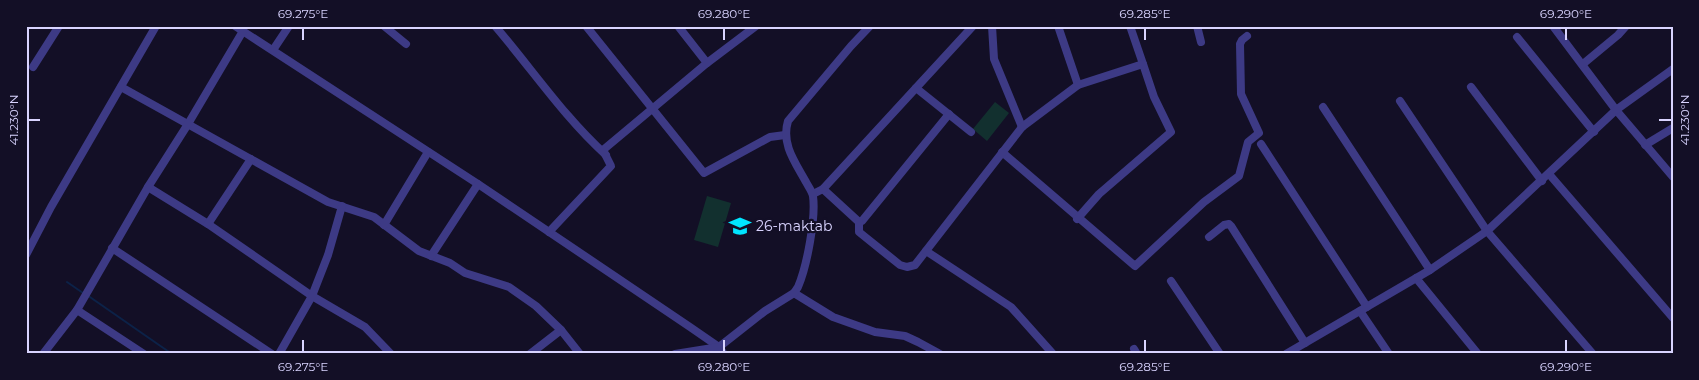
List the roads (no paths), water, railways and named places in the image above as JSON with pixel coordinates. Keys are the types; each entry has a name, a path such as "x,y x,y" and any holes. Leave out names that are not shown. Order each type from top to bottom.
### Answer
{"street":[{"path":"33,67 59,26"},
{"path":"26,255 51,207 156,26"},
{"path":"235,26 478,184 722,350"},
{"path":"273,50 289,26"},
{"path":"384,26 406,44"},
{"path":"495,26 578,129 607,156"},
{"path":"586,26 704,173 770,137 786,135"},
{"path":"678,26 707,63"},
{"path":"549,232 611,166 603,150 707,63 756,26"},
{"path":"675,354 722,350 765,311 794,293 801,280 811,238 813,194 788,148 786,135 788,121 870,26"},
{"path":"813,194 823,189 973,26"},
{"path":"992,26 994,59 1022,127"},
{"path":"1058,26 1078,85"},
{"path":"1079,218 1099,194 1171,132 1154,97 1130,26"},
{"path":"1198,26 1201,42"},
{"path":"1553,26 1616,110 1673,178"},
{"path":"1583,64 1626,26"},
{"path":"43,354 77,310 148,187 243,31"},
{"path":"1002,152 1135,266 1204,202 1239,176 1248,142 1259,133 1241,94 1240,44 1247,36"},
{"path":"1517,37 1594,132"},
{"path":"823,189 859,222 859,232 900,265 907,267 915,265 1022,127 1078,85 1143,64"},
{"path":"1286,354 1430,270 1487,232 1616,110 1673,69"},
{"path":"121,87 328,202 374,217 419,251 450,264 465,273 509,287 536,306 561,330 580,354"},
{"path":"916,88 971,132"},
{"path":"1471,88 1542,181"},
{"path":"1400,101 1487,232 1593,354"},
{"path":"1323,107 1430,270"},
{"path":"859,222 866,219 949,114"},
{"path":"1645,145 1673,128"},
{"path":"1261,144 1389,354"},
{"path":"384,225 428,152"},
{"path":"208,224 251,159"},
{"path":"1549,174 1673,318"},
{"path":"431,256 478,184"},
{"path":"148,187 208,224 312,296 365,327 391,354"},
{"path":"279,354 312,296 328,255 342,206"},
{"path":"1209,237 1224,225 1229,224 1231,226 1305,343"},
{"path":"112,248 272,354"},
{"path":"926,251 1011,306 1054,354"},
{"path":"1416,278 1478,354"},
{"path":"1170,281 1220,354"},
{"path":"794,293 833,317 875,332 905,336 940,354"},
{"path":"77,310 144,354"},
{"path":"530,354 561,330"}],"waterway":[{"path":"67,282 83,293"},
{"path":"87,295 172,354"}],"place":[{"name":"26-maktab","path":"740,226"}]}
